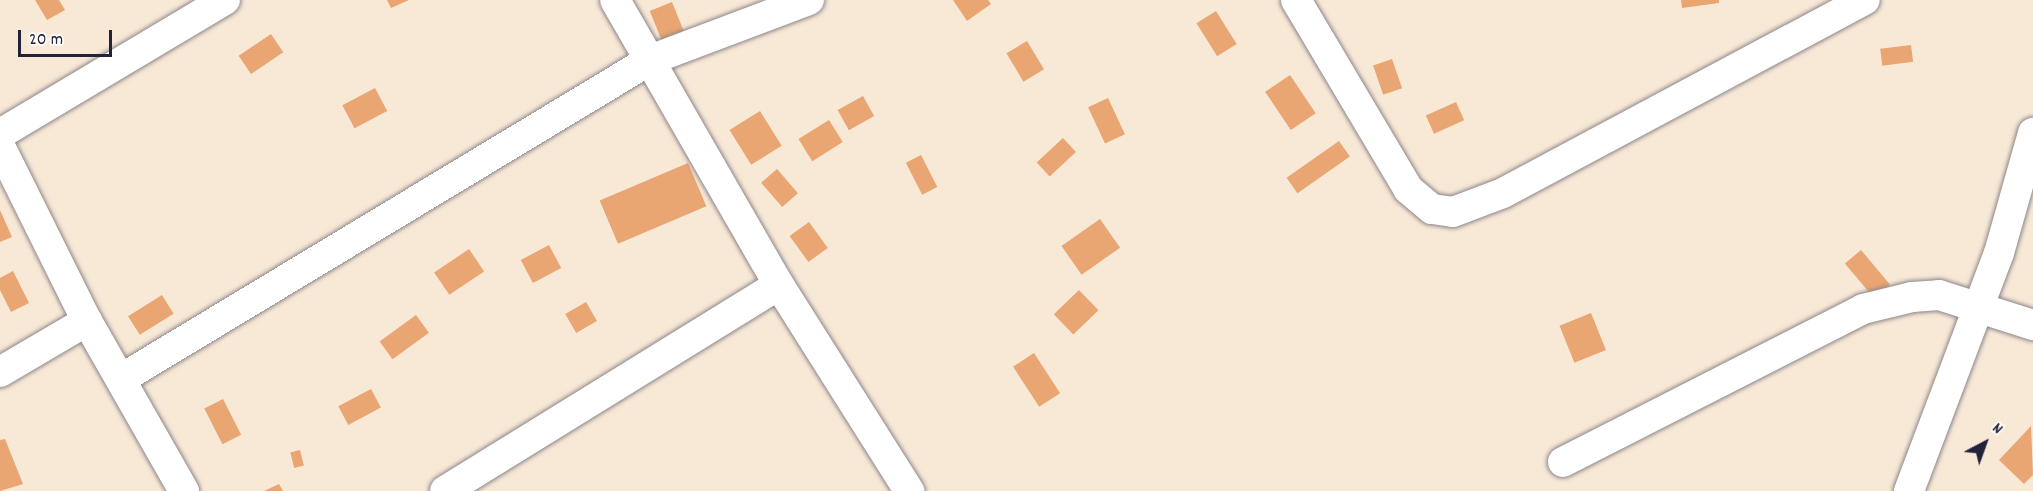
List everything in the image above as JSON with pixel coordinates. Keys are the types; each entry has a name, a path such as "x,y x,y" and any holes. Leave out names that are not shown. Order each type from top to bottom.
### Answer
{"street":[{"path":"0,134 225,0"},
{"path":"615,0 779,285 909,491"},
{"path":"121,379 650,60 809,0"},
{"path":"1296,0 1408,189 1432,209 1453,212 1503,193 1865,0"},
{"path":"1909,491 1999,253 2033,133"},
{"path":"0,146 87,321 184,491"},
{"path":"445,491 779,285"},
{"path":"1563,462 1863,309 1912,297 1939,295 2033,325"},
{"path":"0,372 87,321"}],"building":[{"path":"35,0 59,0 65,10 47,20"},
{"path":"387,0 409,0 391,8"},
{"path":"953,0 988,0 991,4 967,21"},
{"path":"1681,0 1719,0 1719,3 1682,8"},
{"path":"672,2 684,31 661,40 650,11"},
{"path":"1216,11 1237,44 1217,56 1196,23"},
{"path":"271,34 283,52 251,74 239,56"},
{"path":"1027,41 1044,69 1023,82 1006,53"},
{"path":"1911,45 1913,62 1882,66 1880,49"},
{"path":"1392,59 1402,88 1383,95 1373,66"},
{"path":"1290,75 1316,113 1291,130 1265,92"},
{"path":"375,88 387,111 355,128 342,105"},
{"path":"863,96 874,116 849,130 838,110"},
{"path":"1108,98 1125,134 1105,144 1088,107"},
{"path":"1456,102 1464,120 1434,134 1426,115"},
{"path":"760,111 782,146 751,165 729,130"},
{"path":"829,120 843,142 812,161 798,139"},
{"path":"1063,138 1076,152 1050,176 1037,163"},
{"path":"1339,141 1350,157 1297,193 1287,178"},
{"path":"921,155 937,187 922,195 906,163"},
{"path":"688,163 706,206 618,244 600,201"},
{"path":"777,169 798,193 782,207 761,183"},
{"path":"0,210 12,237 0,242"},
{"path":"1100,219 1120,248 1082,275 1061,246"},
{"path":"809,222 828,248 808,262 790,236"},
{"path":"549,245 561,268 533,283 521,260"},
{"path":"469,249 484,271 449,295 434,272"},
{"path":"1861,250 1890,284 1874,298 1845,263"},
{"path":"13,271 29,303 11,312 0,290 0,278"},
{"path":"1079,290 1098,310 1073,334 1054,314"},
{"path":"162,295 174,314 140,335 128,316"},
{"path":"586,302 597,321 576,333 565,314"},
{"path":"1591,313 1606,350 1574,363 1559,326"},
{"path":"416,315 429,333 393,359 380,341"},
{"path":"1034,353 1060,393 1039,407 1013,367"},
{"path":"371,389 381,408 348,425 338,406"},
{"path":"223,399 241,435 222,444 204,409"},
{"path":"2031,426 2033,475 2024,484 1999,460"},
{"path":"5,439 23,484 0,491 0,440"},
{"path":"300,450 304,466 294,468 290,452"},
{"path":"279,484 283,491 264,491"}]}
